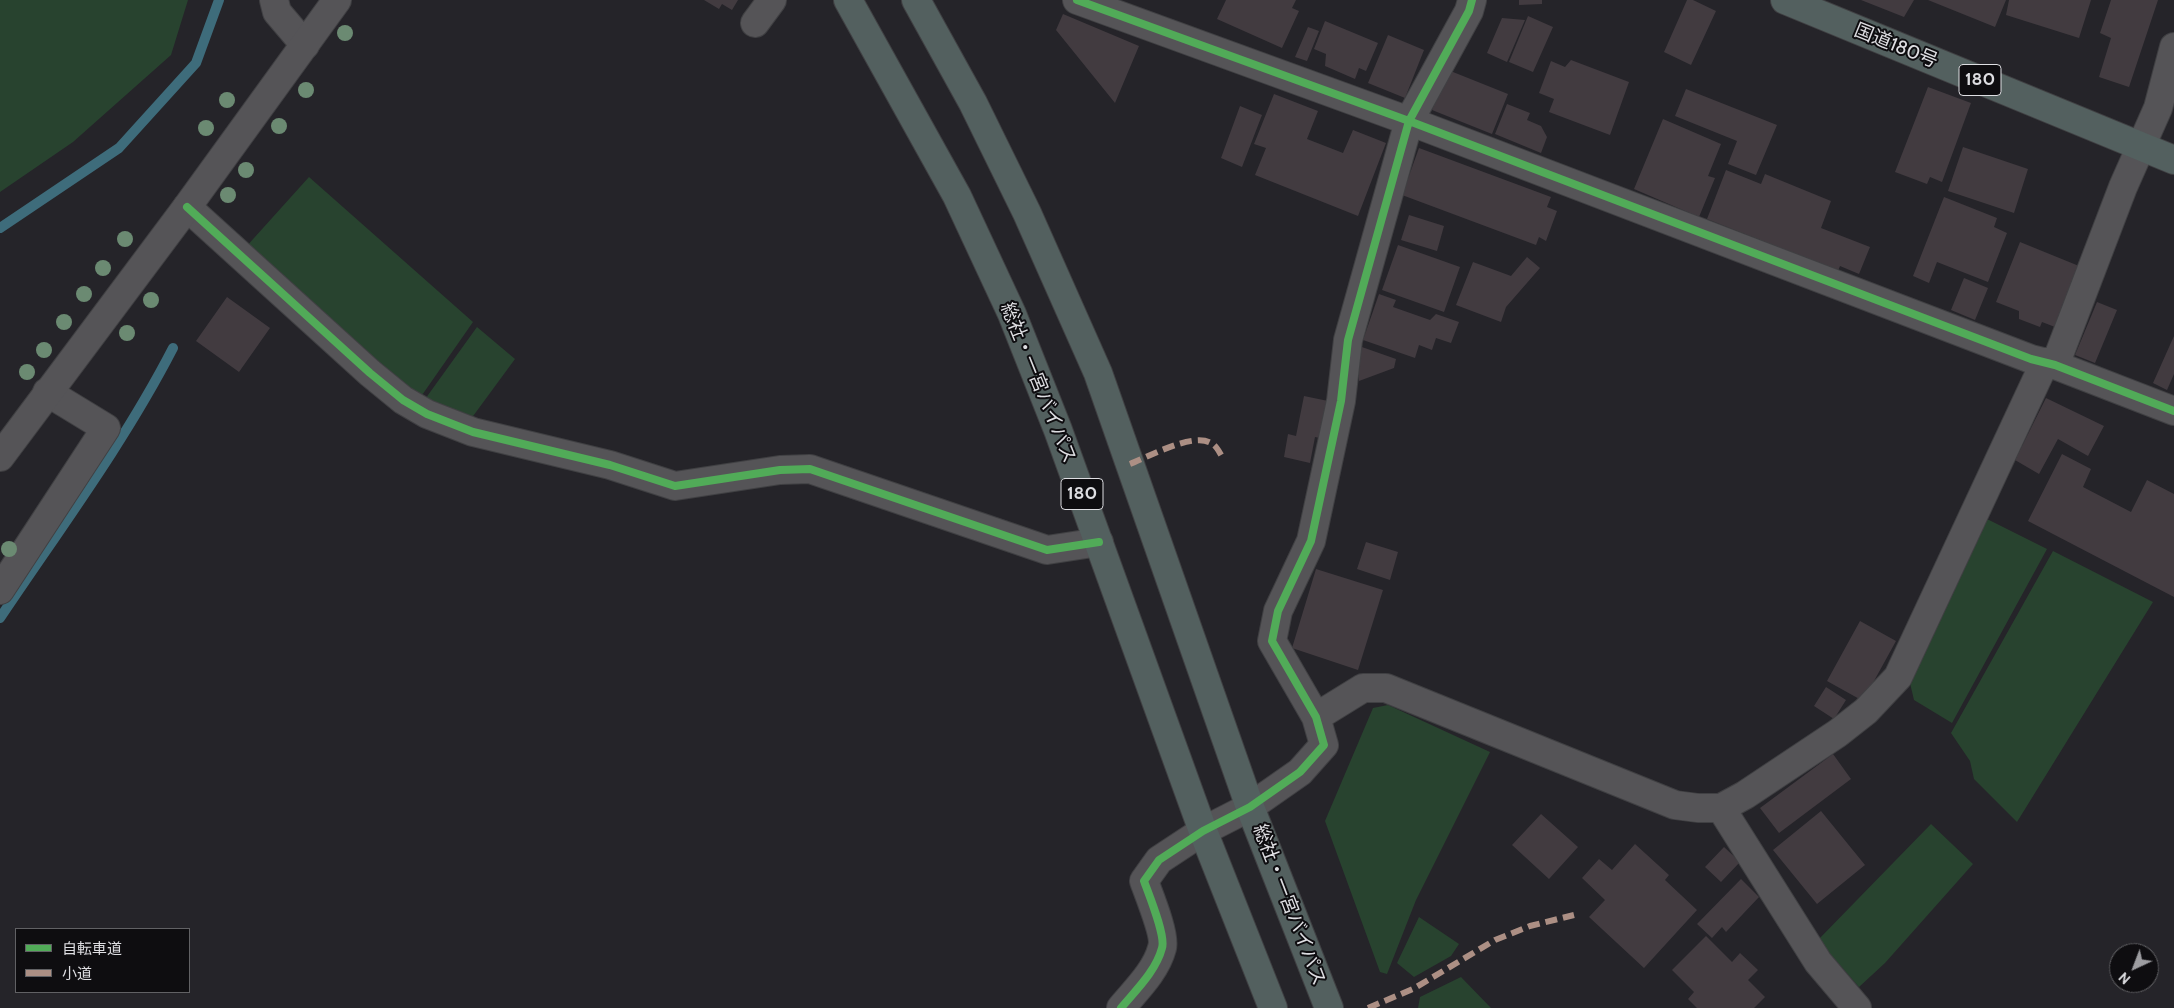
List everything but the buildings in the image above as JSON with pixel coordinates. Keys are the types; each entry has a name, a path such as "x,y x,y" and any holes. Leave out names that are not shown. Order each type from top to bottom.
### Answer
{"highway":[{"name":"総社・一宮バイパス","path":"848,0 957,196 1012,314 1058,430 1203,831 1272,1008"},
{"name":"国道180号","path":"1785,0 2174,160"},
{"name":"総社・一宮バイパス","path":"922,2 1027,213 1098,373 1250,807 1329,1008"}],"street":[{"path":"274,0 277,12 305,45"},
{"path":"0,457 187,207 337,0"},
{"path":"755,23 772,0"},
{"path":"1078,0 1409,121 2031,359 2050,364 2174,410"},
{"path":"1122,1008 1150,974 1163,946 1158,920 1144,881 1159,860 1203,831 1250,807 1300,772 1324,745 1316,717 1272,641 1278,610 1311,540 1341,401 1348,340 1409,121 1469,11 1472,0"},
{"path":"1316,717 1363,688 1386,688 1675,805 1720,808 1745,795 1866,711 1898,676 2050,364 2158,108 2174,47"},
{"path":"187,207 403,400 427,414 473,432 610,465 675,486 780,470 810,470 1046,550 1099,542"},
{"path":"0,590 106,428 47,392"},
{"path":"1720,808 1818,962 1857,1008"}],"green space":[{"path":"0,0 188,0 171,55 73,142 0,192"},
{"path":"309,177 473,322 420,398 245,248"},
{"path":"477,327 515,359 468,423 423,402"},
{"path":"1987,519 2047,549 1952,723 1914,700 1909,679"},
{"path":"2053,551 2153,602 2017,822 1974,779 1970,761 1951,733"},
{"path":"1388,705 1490,752 1416,900 1387,974 1380,972 1325,821 1373,708"},
{"path":"1931,824 1973,864 1885,963 1859,987 1818,940"},
{"path":"1419,917 1459,944 1451,956 1414,977 1397,963"},
{"path":"1461,977 1491,1008 1418,1008 1420,997"}],"waterway":[{"path":"0,228 119,148 196,63 219,0"},
{"path":"0,618 134,418 173,348"}],"marked path":[{"path":"1130,464 1182,443 1203,440 1216,447 1223,458"},
{"path":"1368,1008 1413,989 1495,940 1530,926 1574,915"}],"cycle path":[{"path":"1077,0 1409,121 2031,359 2055,365 2174,411"},
{"path":"1121,1008 1155,965 1162,948 1162,934 1144,881 1159,860 1203,831 1250,807 1300,772 1324,745 1316,717 1272,641 1278,611 1311,541 1341,401 1348,340 1409,121 1469,11 1472,0"},
{"path":"187,207 370,373 403,400 427,414 473,432 610,465 675,486 780,470 810,469 1047,550 1099,542"}]}
